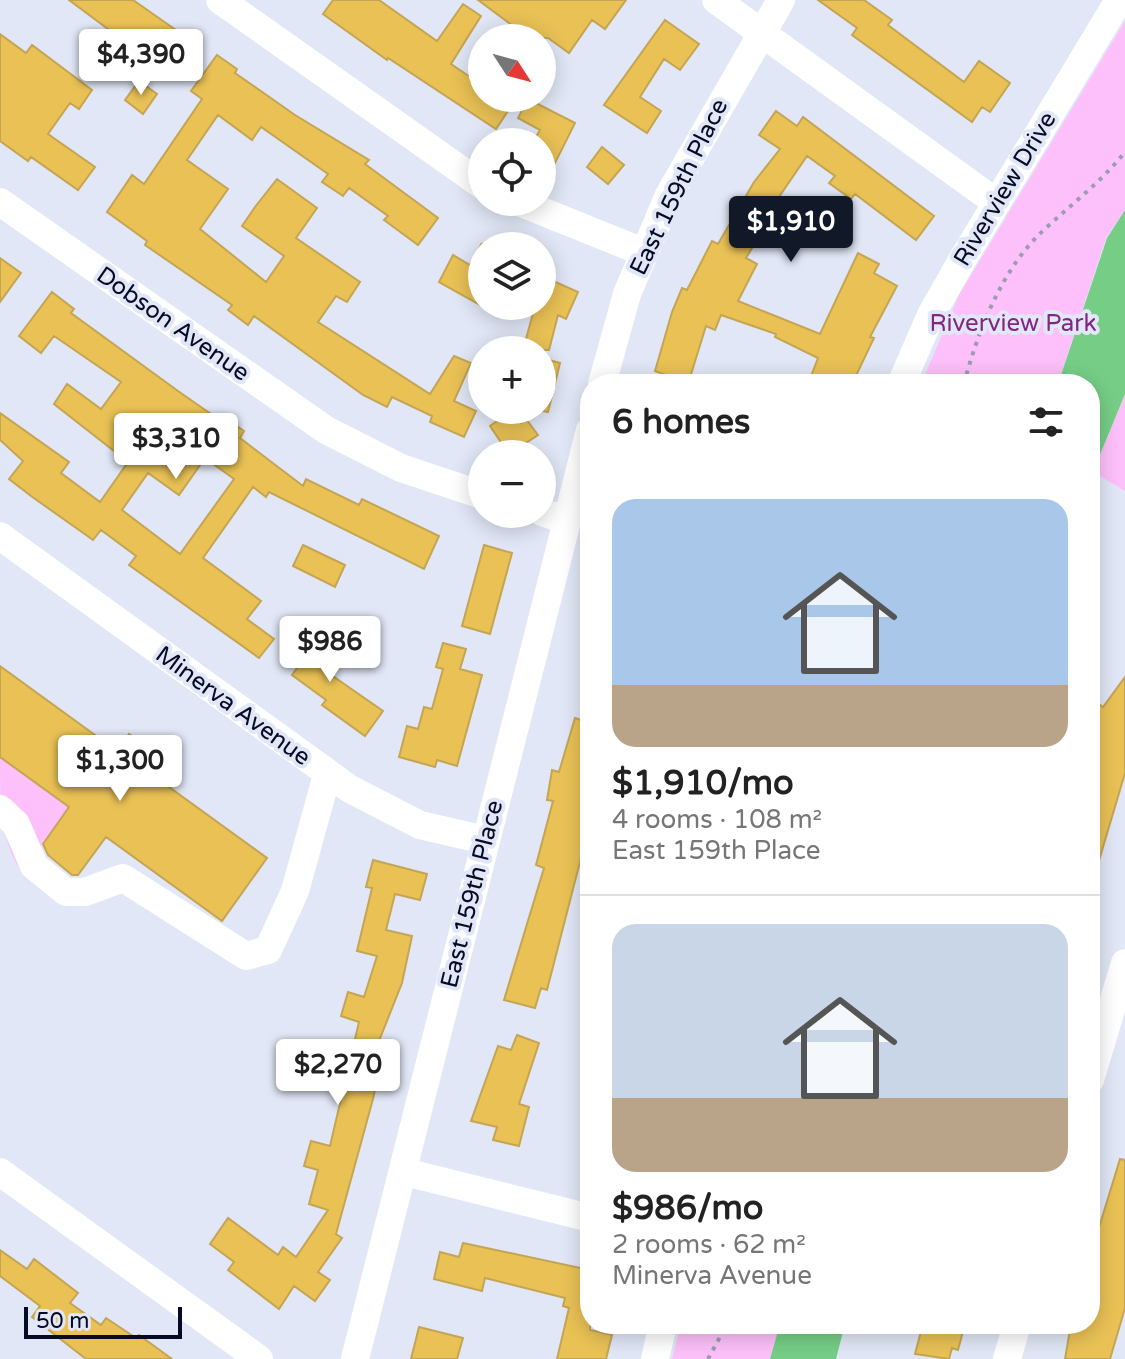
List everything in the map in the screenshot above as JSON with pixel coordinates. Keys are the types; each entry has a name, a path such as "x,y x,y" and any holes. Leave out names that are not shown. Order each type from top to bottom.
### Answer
{"street":[{"path":"220,0 468,175"},
{"path":"716,0 997,203"},
{"name":"East 159th Place","path":"605,374 643,252 700,137 781,0"},
{"name":"Riverview Drive","path":"905,374 931,315 1119,0"},
{"name":"Dobson Avenue","path":"0,202 326,430 401,468 468,490"},
{"path":"554,216 643,252"},
{"name":"East 159th Place","path":"556,511 580,454"},
{"name":"East 159th Place","path":"355,1359 405,1172 485,840 551,528"},
{"name":"Minerva Avenue","path":"1,539 327,775 374,804 420,825 485,840"},
{"path":"0,809 16,824 34,866 66,892 85,892 123,878 246,956 268,950 295,891 327,775"},
{"path":"1100,1047 1125,963"},
{"path":"0,1172 259,1359"},
{"path":"405,1172 580,1216"},
{"path":"655,1359 661,1334"},
{"path":"1007,1359 1014,1334"}],"path":[{"path":"967,374 986,321 1025,250 1044,229 1089,193 1125,152"},
{"path":"708,1359 722,1334"}],"green space":[{"name":"Riverview Park","path":"1125,21 1125,210 1106,238 1061,374 925,374 959,295"},
{"path":"1125,394 1125,491 1100,476 1100,455"},
{"path":"0,757 69,807 22,871 5,833"},
{"path":"678,1334 777,1334 770,1359 672,1359"}],"shaded area":[{"path":"1125,210 1125,394 1100,455 1100,374 1061,374 1107,238"},
{"path":"777,1334 842,1334 836,1359 770,1359"}],"building":[{"path":"69,0 133,0 183,35 157,72 137,57 140,53"},
{"path":"333,0 379,0 437,41 463,4 481,16 476,24 468,24 468,37 451,64 468,76 468,111 387,60 323,14"},
{"path":"478,0 626,0 605,29 592,20 569,53 556,44 556,24 510,24"},
{"path":"818,0 864,0 892,20 888,25 964,82 979,61 1010,83 990,112 982,107 972,122 852,35 857,28"},
{"path":"665,20 699,44 680,70 664,59 640,97 661,111 647,133 604,105"},
{"path":"0,34 26,53 32,45 92,90 79,109 70,103 48,134 95,167 78,190 31,157 28,161 0,141"},
{"path":"217,55 237,69 235,73 295,115 369,160 365,164 438,218 418,245 384,220 388,216 349,188 343,196 322,182 328,174 261,127 252,140 218,115 187,160 228,189 200,229 266,282 284,256 242,226 255,207 277,179 317,208 296,238 360,282 347,302 336,296 318,322 430,394 454,356 468,362 468,370 454,401 468,407 470,424 464,437 430,422 432,416 392,397 387,407 363,395 254,316 248,325 228,310 232,305 145,245 147,241 107,212 132,175 144,184 202,99 191,91"},
{"path":"139,81 157,94 143,114 125,100"},
{"path":"776,111 797,126 803,117 934,216 916,240 855,194 851,199 829,183 835,176 807,156 779,197 782,199 746,258 757,264 738,301 820,334 858,253 879,264 874,273 897,286 870,337 874,338 857,374 812,374 818,358 775,337 776,334 721,315 715,330 706,326 691,374 655,371 682,288 687,290 712,241 718,244 754,182 780,149 759,135"},
{"path":"470,112 507,112 494,128"},
{"path":"521,112 553,112 575,123 556,161 556,128 536,128 518,118"},
{"path":"602,147 624,165 608,184 587,167"},
{"path":"453,255 468,264 468,298 439,282"},
{"path":"0,258 21,273 0,302"},
{"path":"556,282 578,292 566,319 558,315 553,336 527,336 531,320 556,320"},
{"path":"52,292 74,309 71,313 178,391 221,421 224,417 244,431 240,438 303,486 306,479 359,505 362,499 439,536 424,569 269,492 266,497 253,487 203,558 261,601 247,619 274,639 259,658 129,565 136,556 101,530 93,540 9,479 23,461 0,440 0,413 69,462 61,473 100,502 128,462 54,404 67,384 101,409 121,382 54,336 41,353 19,336","holes":["205,458 234,479 180,554 122,510 148,473 179,495"]},
{"path":"530,424 538,435 530,440 500,440 490,426"},
{"path":"303,545 345,565 335,587 293,566"},
{"path":"484,545 512,553 490,634 462,626"},
{"path":"296,630 337,660 327,672 383,711 365,736 322,705 326,700 292,675 300,664 281,650"},
{"path":"443,643 466,649 460,669 482,675 457,766 437,760 435,767 399,757 407,726 418,729 424,707 432,709 443,669 436,667"},
{"path":"0,666 117,751 129,734 159,755 147,771 267,858 222,921 106,837 78,875 72,875 48,855 43,844 69,807 0,757"},
{"path":"1125,677 1125,773 1100,857 1100,705 1103,707"},
{"path":"575,718 580,720 580,862 547,990 541,988 535,1008 504,1000 544,868 536,865 553,801 547,800 552,770 559,772"},
{"path":"373,860 427,874 420,900 395,894 386,930 412,936 402,983 379,1041 385,1043 373,1099 336,1234 342,1238 318,1272 330,1280 315,1301 294,1286 279,1309 228,1270 234,1262 210,1244 228,1218 278,1255 283,1247 296,1257 328,1210 309,1204 318,1170 304,1166 311,1141 330,1146 359,1022 341,1016 348,992 364,997 377,956 357,951 372,888 366,887"},
{"path":"517,1035 539,1043 519,1104 529,1107 519,1146 493,1140 497,1127 471,1121 498,1046 511,1050"},
{"path":"1120,1159 1125,1160 1125,1308 1110,1359 1065,1359 1069,1334 1100,1334 1100,1224"},
{"path":"463,1243 580,1268 580,1334 612,1335 606,1359 557,1359 569,1308 563,1306 565,1298 485,1278 482,1291 434,1279 440,1252 459,1257"},
{"path":"0,1250 27,1269 34,1259 78,1293 70,1303 101,1325 106,1318 136,1338 139,1335 172,1359 86,1359 32,1317 40,1306 0,1276"},
{"path":"419,1327 463,1338 457,1359 411,1359"},
{"path":"920,1334 962,1334 958,1350 952,1348 949,1359 915,1354"}]}
